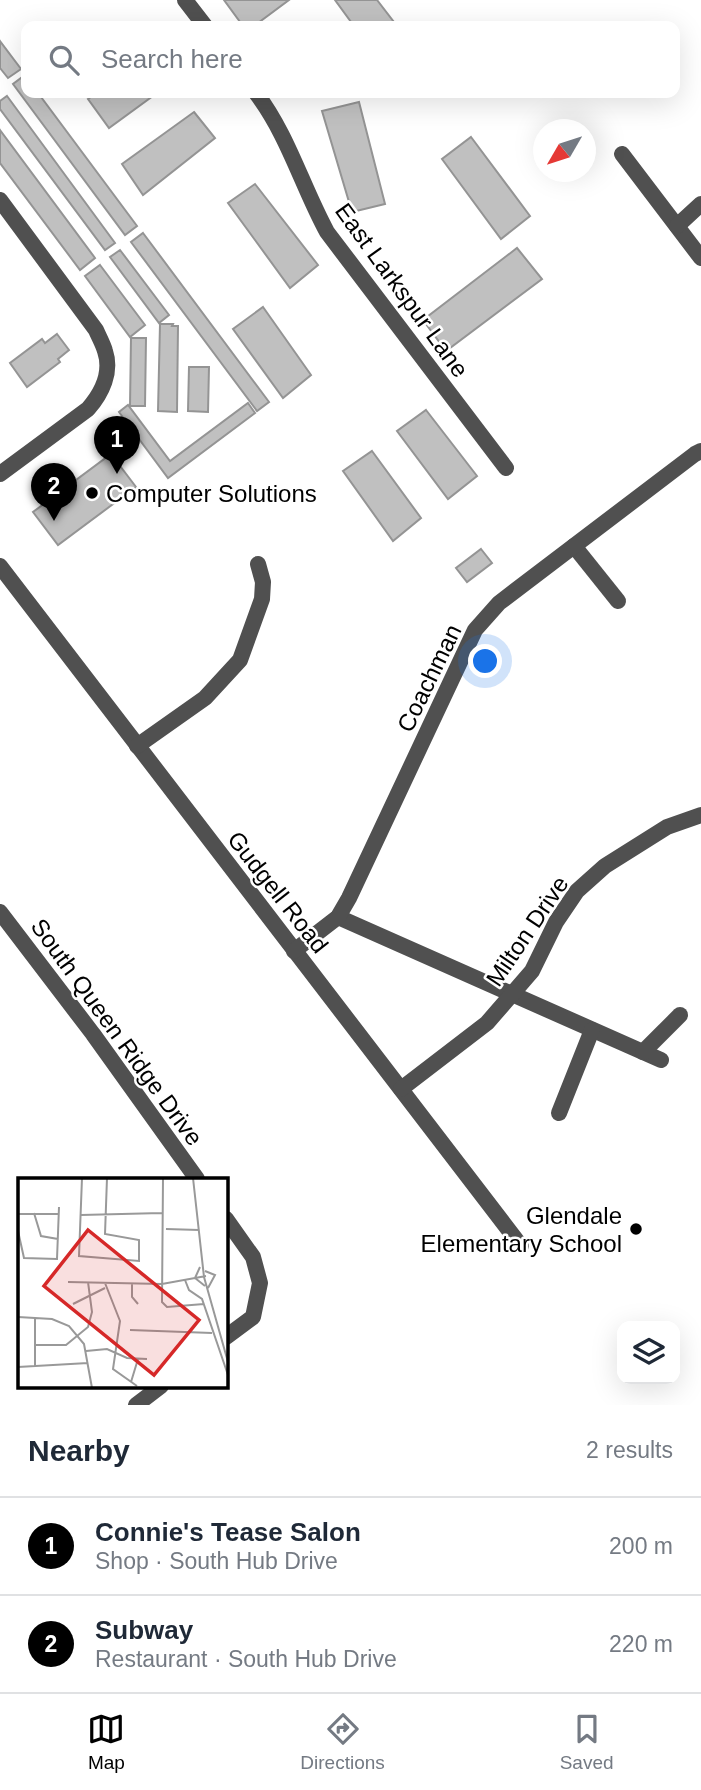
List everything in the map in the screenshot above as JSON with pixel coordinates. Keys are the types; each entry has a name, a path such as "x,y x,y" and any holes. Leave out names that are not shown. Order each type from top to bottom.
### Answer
{"street":[{"path":"185,0 201,21"},
{"name":"East Larkspur Lane","path":"260,98 290,150 314,209 327,232 506,468"},
{"path":"622,154 701,258"},
{"path":"0,200 96,330 106,352 107,371 105,383 97,399 88,409 0,474"},
{"path":"677,226 701,204"},
{"name":"Coachman","path":"294,951 338,918 475,630 499,603 701,451"},
{"path":"574,546 618,601"},
{"path":"137,746 205,698 240,660 262,599 263,582 258,564"},
{"name":"Gudgell Road","path":"0,566 521,1245"},
{"name":"Milton Drive","path":"401,1089 487,1023 513,995 532,971 555,922 577,891 605,866 667,827 701,816"},
{"name":"South Queen Ridge Drive","path":"0,912 93,1034 196,1178"},
{"path":"338,918 661,1060"},
{"path":"643,1052 680,1015"},
{"path":"559,1112 592,1030"},
{"path":"228,1222 253,1257 260,1283 253,1317 228,1336"},
{"path":"136,1405 158,1388"}],"building":[{"path":"224,0 289,0 261,21 239,21"},
{"path":"335,0 377,0 393,21 350,21"},
{"path":"0,41 21,69 8,78 0,68"},
{"path":"21,78 21,95 13,84"},
{"path":"7,96 115,243 105,250 0,109 0,101"},
{"path":"23,98 42,98 137,226 125,235"},
{"path":"90,98 150,98 109,128"},
{"path":"359,102 385,204 352,212 322,111"},
{"path":"194,112 215,138 143,195 122,164"},
{"path":"0,130 95,258 80,270 0,163"},
{"path":"471,137 530,216 501,239 442,159"},
{"path":"255,184 318,265 290,288 228,203"},
{"path":"143,233 269,402 257,411 131,242"},
{"path":"517,248 542,279 446,351 423,320"},
{"path":"120,250 169,315 159,323 110,257"},
{"path":"100,265 145,325 130,337 85,276"},
{"path":"263,307 311,375 283,398 233,329"},
{"path":"160,324 178,326 177,412 158,411"},
{"path":"57,334 69,350 58,359 60,362 27,387 10,363 42,339 45,343"},
{"path":"131,338 146,338 145,406 130,406"},
{"path":"189,367 209,367 208,412 188,411"},
{"path":"248,403 255,413 168,478 119,412 128,405 170,461"},
{"path":"426,410 477,476 448,499 397,431"},
{"path":"372,451 421,518 393,541 343,471"},
{"path":"111,454 136,487 58,545 33,512"},
{"path":"481,549 492,563 467,582 456,568"}],"place":[{"name":"Connie's Tease Salon","path":"117,474"},
{"name":"Computer Solutions","path":"92,493"},
{"name":"Subway","path":"54,521"},
{"name":"Glendale Elementary School","path":"636,1229"}]}
